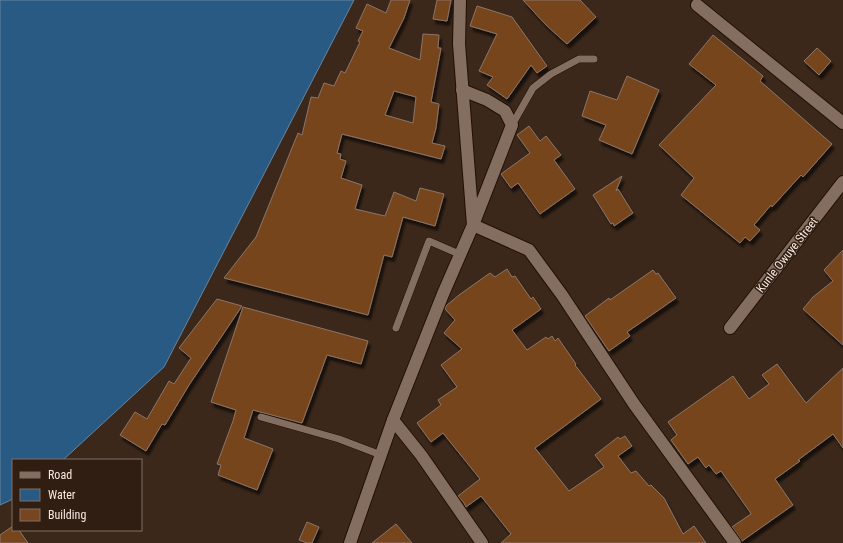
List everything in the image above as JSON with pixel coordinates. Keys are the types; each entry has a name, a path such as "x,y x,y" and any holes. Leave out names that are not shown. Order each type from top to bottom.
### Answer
{"street":[{"path":"460,0 459,44 473,225"},
{"path":"697,5 843,123"},
{"path":"350,543 393,420 459,254 473,225 512,125 505,111 487,100 462,90"},
{"name":"Kunle Owuye Street","path":"730,328 843,182"},
{"path":"473,225 529,250 562,295 634,404 735,543"},
{"path":"393,420 422,456 482,543"}],"lane":[{"path":"512,125 533,88 552,74 579,60 594,59"},
{"path":"396,328 428,242 459,254"},
{"path":"261,417 339,439 381,455"}],"water":[{"path":"0,0 354,0 164,367 64,459 12,459 12,499 0,505"}],"building":[{"path":"391,0 410,0 404,18 389,48 420,60 423,34 439,35 438,48 441,48 431,102 439,104 436,128 432,143 445,146 441,159 342,134 337,153 341,154 340,159 346,161 341,178 362,185 355,209 385,216 394,192 416,201 420,188 444,194 435,226 403,217 392,257 384,255 368,315 224,278 256,237 298,133 302,135 311,97 318,98 324,83 334,86 341,71 345,73 360,42 358,41 363,31 356,28 367,4 386,13","holes":["394,91 416,97 413,123 385,115"]},
{"path":"437,0 451,0 447,21 433,19"},
{"path":"523,0 580,0 596,17 567,44 546,25"},
{"path":"477,6 512,17 547,66 537,73 531,65 507,99 487,85 493,77 479,71 497,34 470,26"},
{"path":"713,35 763,76 760,81 832,144 803,177 801,175 772,207 771,205 754,225 760,230 750,241 745,237 740,243 681,195 694,178 659,145 716,85 689,64"},
{"path":"817,48 831,61 819,75 804,61"},
{"path":"627,76 659,90 632,154 599,140 606,125 582,116 590,91 617,100"},
{"path":"529,126 540,141 546,136 561,155 554,160 575,189 540,214 518,183 511,188 501,174 530,153 517,135"},
{"path":"622,176 616,191 618,189 633,213 614,226 613,223 611,224 593,195"},
{"path":"843,250 843,345 803,309 813,297 833,281 824,270"},
{"path":"507,269 512,277 515,276 531,299 533,297 541,309 512,330 527,350 546,337 548,339 552,336 555,341 558,338 576,364 575,365 601,399 535,448 569,491 604,467 595,455 618,437 620,439 625,436 632,446 618,456 631,473 636,471 649,486 651,485 664,498 683,534 694,526 706,543 501,543 511,534 481,496 466,507 458,496 480,479 443,433 431,442 417,423 441,405 438,400 457,387 441,365 462,349 444,333 455,320 445,309 446,306 490,273 495,277"},
{"path":"653,270 656,274 658,273 676,298 627,332 630,336 609,351 585,316 609,298 610,300"},
{"path":"217,299 242,306 189,385 165,425 162,424 146,451 120,435 135,412 147,419 169,381 174,384 191,358 179,348"},
{"path":"243,307 368,341 361,364 327,355 302,423 253,410 244,438 273,449 257,490 218,475 221,465 217,464 236,410 211,402"},
{"path":"777,364 806,403 843,368 843,448 833,434 775,479 793,505 742,541 732,527 751,514 750,512 721,471 716,474 709,465 706,468 698,457 688,464 671,440 677,435 668,422 733,376 749,399 769,384 762,375"},
{"path":"307,522 319,527 312,543 299,540"},
{"path":"396,524 412,543 372,543"},
{"path":"12,527 12,531 20,531 28,543 0,543 0,535"}]}
